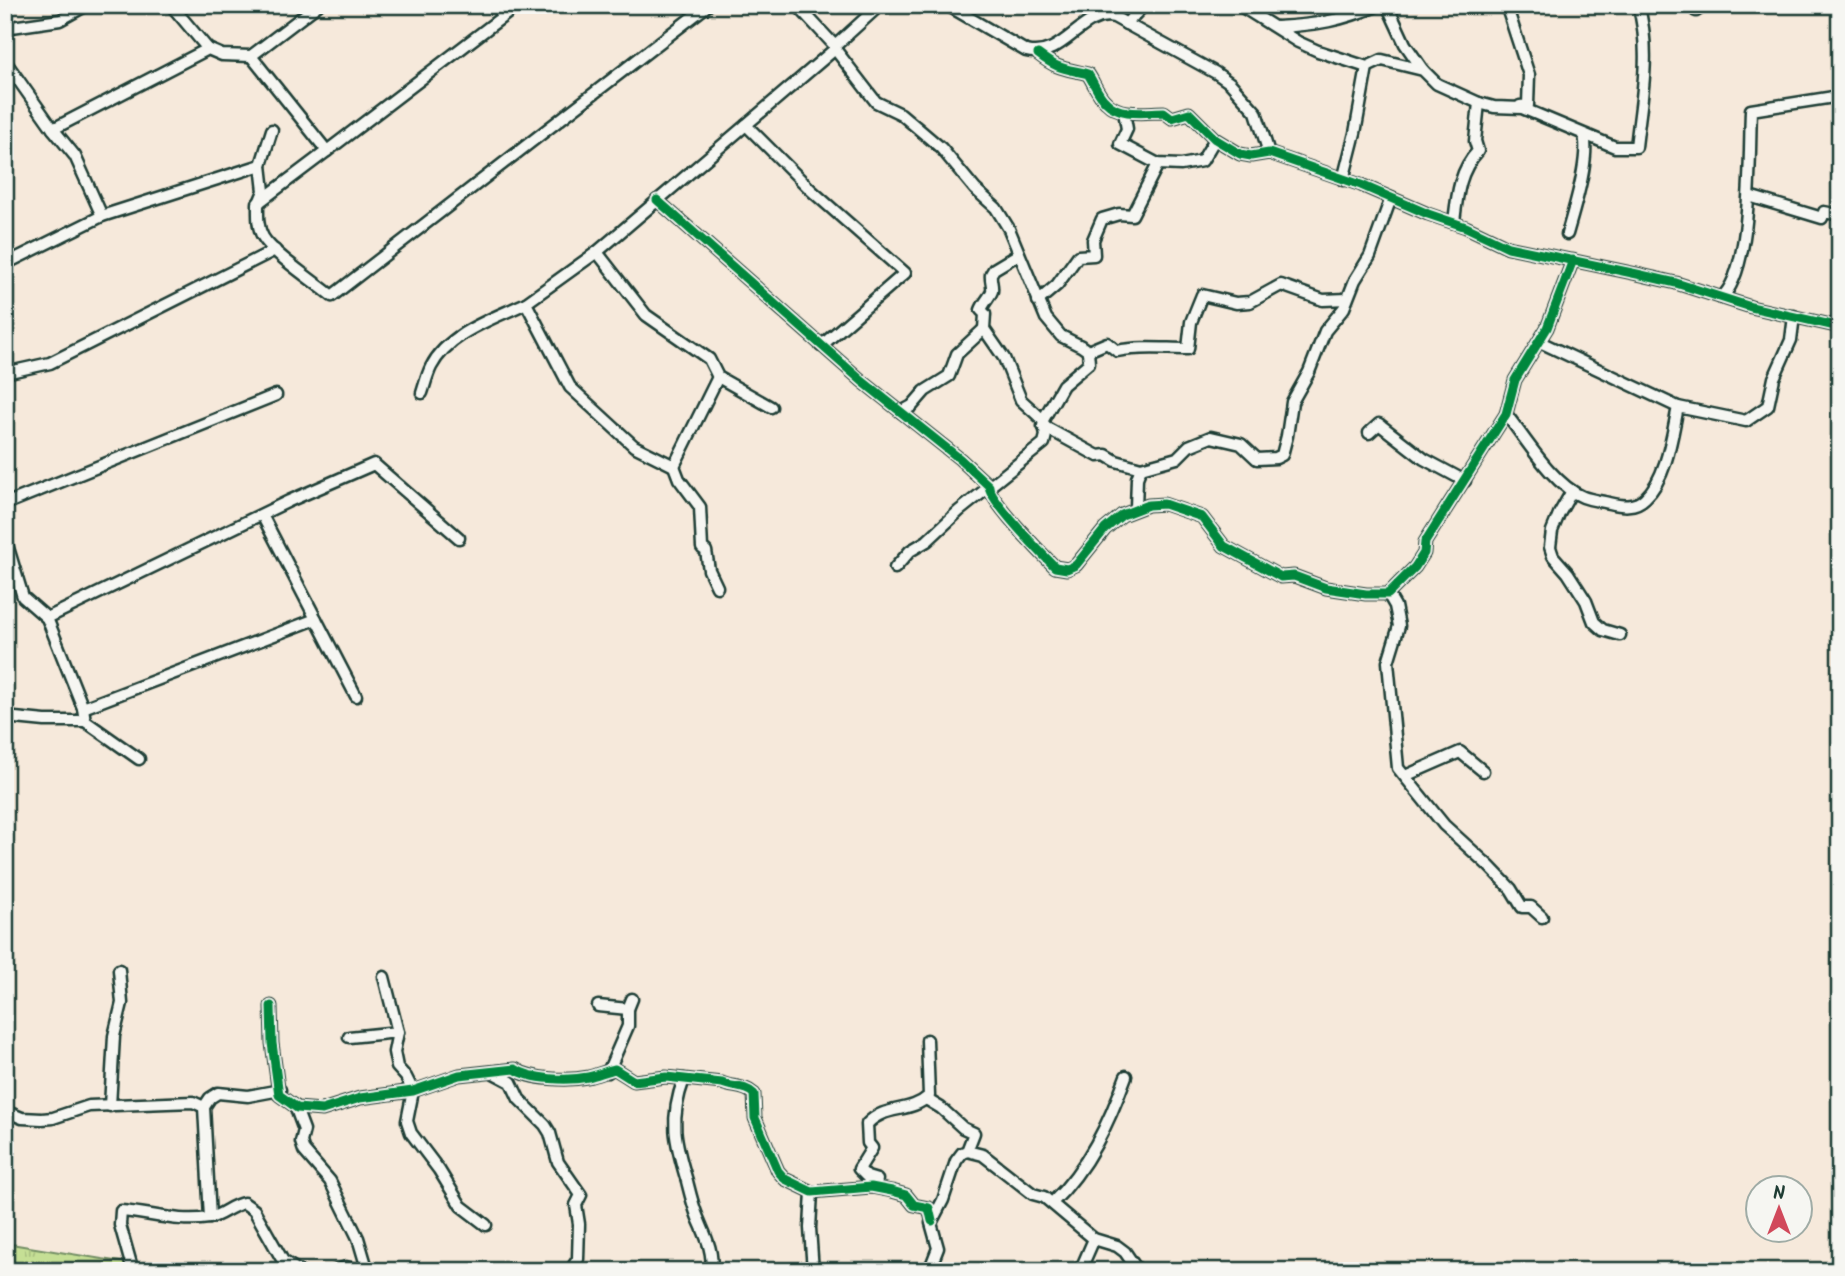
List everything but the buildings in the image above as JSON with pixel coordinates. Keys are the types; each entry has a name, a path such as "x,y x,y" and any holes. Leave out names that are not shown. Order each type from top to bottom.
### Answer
{"street":[{"path":"5,28 60,20 87,5"},
{"path":"171,5 208,49 222,55 251,56 318,5"},
{"path":"258,203 518,5"},
{"path":"272,130 261,165 264,191 258,203 257,216 262,236 275,250 332,296 708,5"},
{"path":"797,5 835,47 876,102 901,114 941,148 975,189 996,208 1009,229 1046,318 1061,336 1087,351 1089,363 1063,385 1043,423 1046,435 1044,443 989,486 927,541 910,551 895,568"},
{"path":"422,393 434,362 455,339 526,303 597,252 746,125 880,5"},
{"path":"947,5 1026,51 1038,54 1053,65 1088,74 1104,101 1112,107 1124,111 1164,111 1172,118 1189,113 1214,139 1240,154 1251,156 1269,153 1454,222 1508,247 1676,283 1721,298 1837,326 1840,314"},
{"path":"1126,24 1144,5"},
{"path":"1239,5 1318,51 1367,67 1382,60 1423,70"},
{"path":"1275,27 1311,26 1345,19 1379,5"},
{"path":"1387,5 1405,44 1423,70 1437,84 1479,103 1494,107 1516,107 1528,105 1529,75 1509,14 1510,5"},
{"path":"1516,107 1615,147 1636,147 1646,56 1639,5"},
{"path":"1038,54 1051,50 1099,18 1108,16 1230,83 1256,111 1269,153"},
{"path":"53,129 208,49"},
{"path":"251,56 327,151"},
{"path":"5,61 8,72 75,156 102,216"},
{"path":"1343,180 1355,134 1367,67"},
{"path":"1721,298 1729,292 1737,271 1749,196 1751,110 1840,96"},
{"path":"1454,222 1462,174 1468,161 1478,151 1475,141 1479,103"},
{"path":"1124,111 1127,129 1120,144 1158,164 1181,165 1202,161 1214,139"},
{"path":"746,125 812,191 905,273 821,346"},
{"path":"1567,234 1584,155 1584,135"},
{"path":"1038,301 1057,285 1078,256 1094,255 1093,240 1102,219 1119,214 1132,215 1158,164"},
{"path":"5,264 102,216 261,165"},
{"path":"1749,196 1822,218 1824,212 1840,215"},
{"path":"1019,254 990,274 993,287 981,310 985,314 984,329 1004,358 1021,400 1043,423 1098,456 1106,455 1116,461 1141,468 1177,458 1189,446 1211,437 1241,444 1258,459 1276,458 1282,456 1292,402 1309,372 1325,331 1341,313 1355,279 1370,256 1391,198"},
{"path":"657,200 821,346 989,486 989,492 1001,508 1045,557 1061,570 1076,565 1116,519 1136,508 1164,504 1202,517 1224,546 1281,577 1294,576 1326,588 1366,594 1388,593 1420,561 1425,542 1506,414 1516,380 1555,312 1573,260"},
{"path":"5,373 50,363 275,250"},
{"path":"597,252 646,315 709,359 718,377 771,407"},
{"path":"1087,351 1107,343 1117,351 1133,347 1149,350 1188,349 1191,322 1202,295 1236,303 1250,302 1281,285 1323,300 1347,299"},
{"path":"526,303 570,387 634,446 674,466 684,488 700,507 702,548 706,551 709,570 717,587"},
{"path":"1540,342 1678,407 1746,421 1768,406 1774,378 1791,340 1794,316"},
{"path":"901,412 948,376 957,354 984,329"},
{"path":"674,466 718,377"},
{"path":"5,504 276,395"},
{"path":"1506,414 1555,476 1572,491 1584,497 1625,506 1644,500 1653,487 1667,458 1678,407"},
{"path":"1369,433 1379,424 1424,459 1465,481"},
{"path":"47,618 374,464 459,538"},
{"path":"1136,508 1137,478 1141,468"},
{"path":"1572,491 1552,531 1550,547 1553,556 1586,601 1594,622 1603,630 1620,635"},
{"path":"262,515 356,696"},
{"path":"5,538 23,597 47,618 83,708 85,721"},
{"path":"1388,593 1398,616 1398,635 1388,662 1398,768 1444,825 1511,889 1522,907 1531,906 1542,917"},
{"path":"83,708 316,619"},
{"path":"5,717 85,721 139,759"},
{"path":"1405,776 1460,752 1483,771"},
{"path":"110,1106 114,1036 122,1003 119,970"},
{"path":"384,977 398,1032 394,1052 397,1067 413,1091 407,1121 411,1133 439,1170 451,1194 461,1206 486,1225"},
{"path":"598,1006 630,1004 628,1026 608,1072"},
{"path":"271,1006 272,1043 279,1095 295,1107 321,1110 374,1096 413,1091 459,1074 494,1073 515,1069 522,1074 556,1079 587,1077 611,1069 619,1070 631,1080 638,1081 662,1077 747,1088 754,1094 755,1118 778,1171 785,1179 812,1192 871,1187 902,1194 914,1205 927,1206 932,1221"},
{"path":"349,1037 398,1032"},
{"path":"871,1187 877,1180 867,1177 859,1169 872,1148 868,1143 867,1124 883,1111 905,1109 929,1096 926,1040"},
{"path":"511,1082 515,1069"},
{"path":"494,1073 511,1082 519,1099 550,1133 558,1162 581,1195 576,1205 579,1224 578,1259 570,1271"},
{"path":"1052,1203 1067,1189 1104,1132 1126,1076"},
{"path":"684,1079 676,1100 676,1146 698,1217 708,1238 711,1271"},
{"path":"210,1218 204,1107 210,1098 218,1093 248,1096 280,1090"},
{"path":"926,1099 941,1108 963,1128 973,1130 967,1151"},
{"path":"5,1111 22,1118 42,1119 89,1106 193,1102 204,1107"},
{"path":"295,1107 304,1130 301,1142 304,1151 330,1181 358,1238 366,1265 372,1271"},
{"path":"929,1271 938,1248 931,1229 932,1221 943,1200 956,1161 967,1151 983,1156 1033,1194 1052,1203 1094,1239 1117,1246 1125,1252 1138,1271"},
{"path":"812,1192 810,1228 813,1271"},
{"path":"133,1271 120,1225 121,1211 166,1218 210,1218 236,1204 244,1203 250,1205 283,1261 299,1271"},
{"path":"1080,1271 1094,1239"},
{"path":"335,1271 346,1267 363,1271"}],"green space":[{"path":"5,1243 139,1265 139,1271 5,1271"}],"cycle path":[{"path":"1038,54 1057,66 1088,74 1103,99 1118,110 1134,113 1164,112 1172,118 1189,113 1215,139 1240,154 1251,156 1269,153 1361,185 1466,227 1508,247 1676,283 1751,307 1840,327"},
{"path":"657,200 862,381 960,459 989,486 1007,515 1055,567 1067,569 1076,565 1105,529 1122,515 1148,505 1164,504 1202,517 1224,546 1281,577 1294,576 1326,588 1366,594 1388,594 1415,567 1424,553 1425,542 1506,414 1515,380 1547,328 1573,260"},
{"path":"271,1006 272,1043 279,1095 297,1108 322,1110 360,1098 413,1091 459,1075 515,1069 550,1079 580,1078 615,1069 634,1081 666,1077 722,1083 746,1089 754,1094 755,1118 778,1171 785,1179 812,1192 871,1187 892,1191 906,1195 914,1205 929,1208 932,1221"}]}
